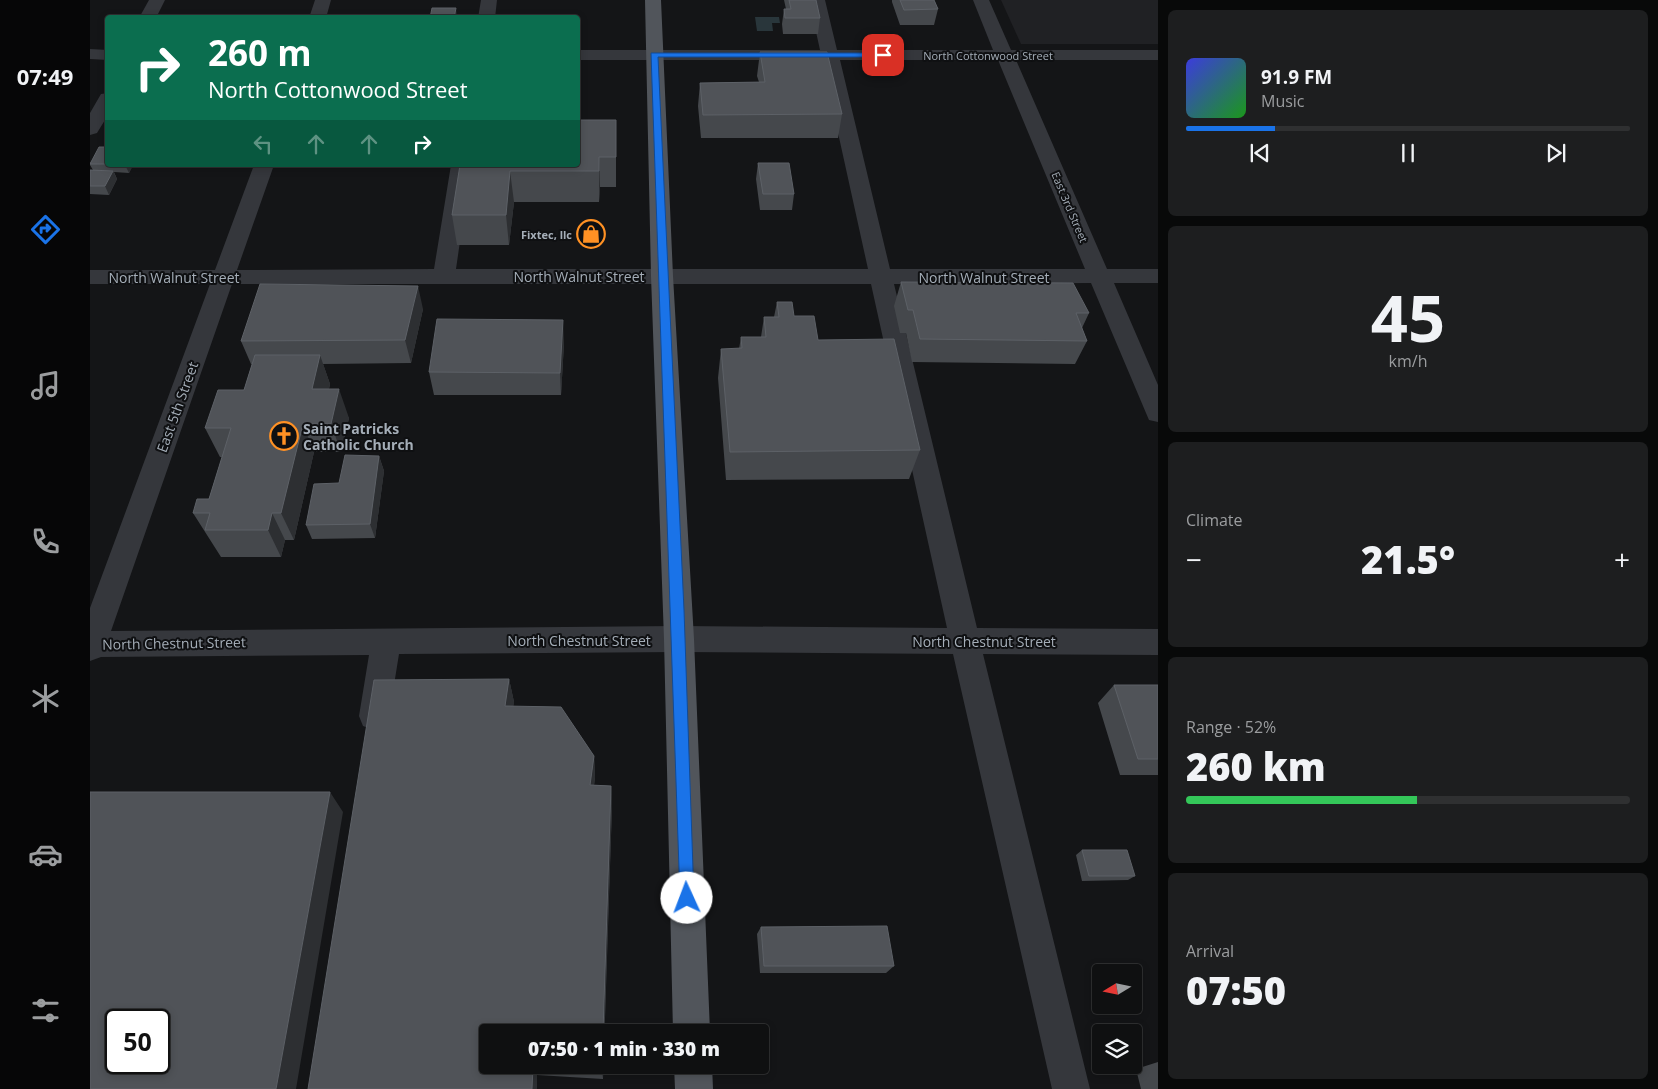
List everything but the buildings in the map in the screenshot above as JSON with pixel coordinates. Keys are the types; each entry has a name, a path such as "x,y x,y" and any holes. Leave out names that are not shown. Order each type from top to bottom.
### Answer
{"main road":[{"path":"653,0 662,276 679,639 692,1024"},
{"path":"693,1074 694,1089"}],"street":[{"path":"149,15 157,0"},
{"path":"318,15 323,0"},
{"path":"486,15 489,0"},
{"path":"817,0 1071,1089"},
{"name":"East 3rd Street","path":"982,0 1158,413"},
{"path":"90,54 105,54"},
{"name":"North Cottonwood Street","path":"580,55 1158,55"},
{"path":"90,129 105,103"},
{"name":"East 5th Street","path":"90,645 263,167"},
{"path":"444,276 461,167"},
{"name":"North Walnut Street","path":"90,277 1158,276"},
{"name":"North Chestnut Street","path":"90,645 679,639 1158,642"},
{"path":"368,750 386,641"}],"shaded area":[{"path":"1001,0 1158,0 1158,44 1021,44"},
{"path":"755,17 779,17 780,23 772,23 773,31 757,31"}],"place":[{"name":"Fixtec, llc","path":"591,234"},
{"name":"Saint Patricks Catholic Church","path":"284,436"}],"route":[{"path":"687,898 678,610 662,276 654,55 883,55"}]}
